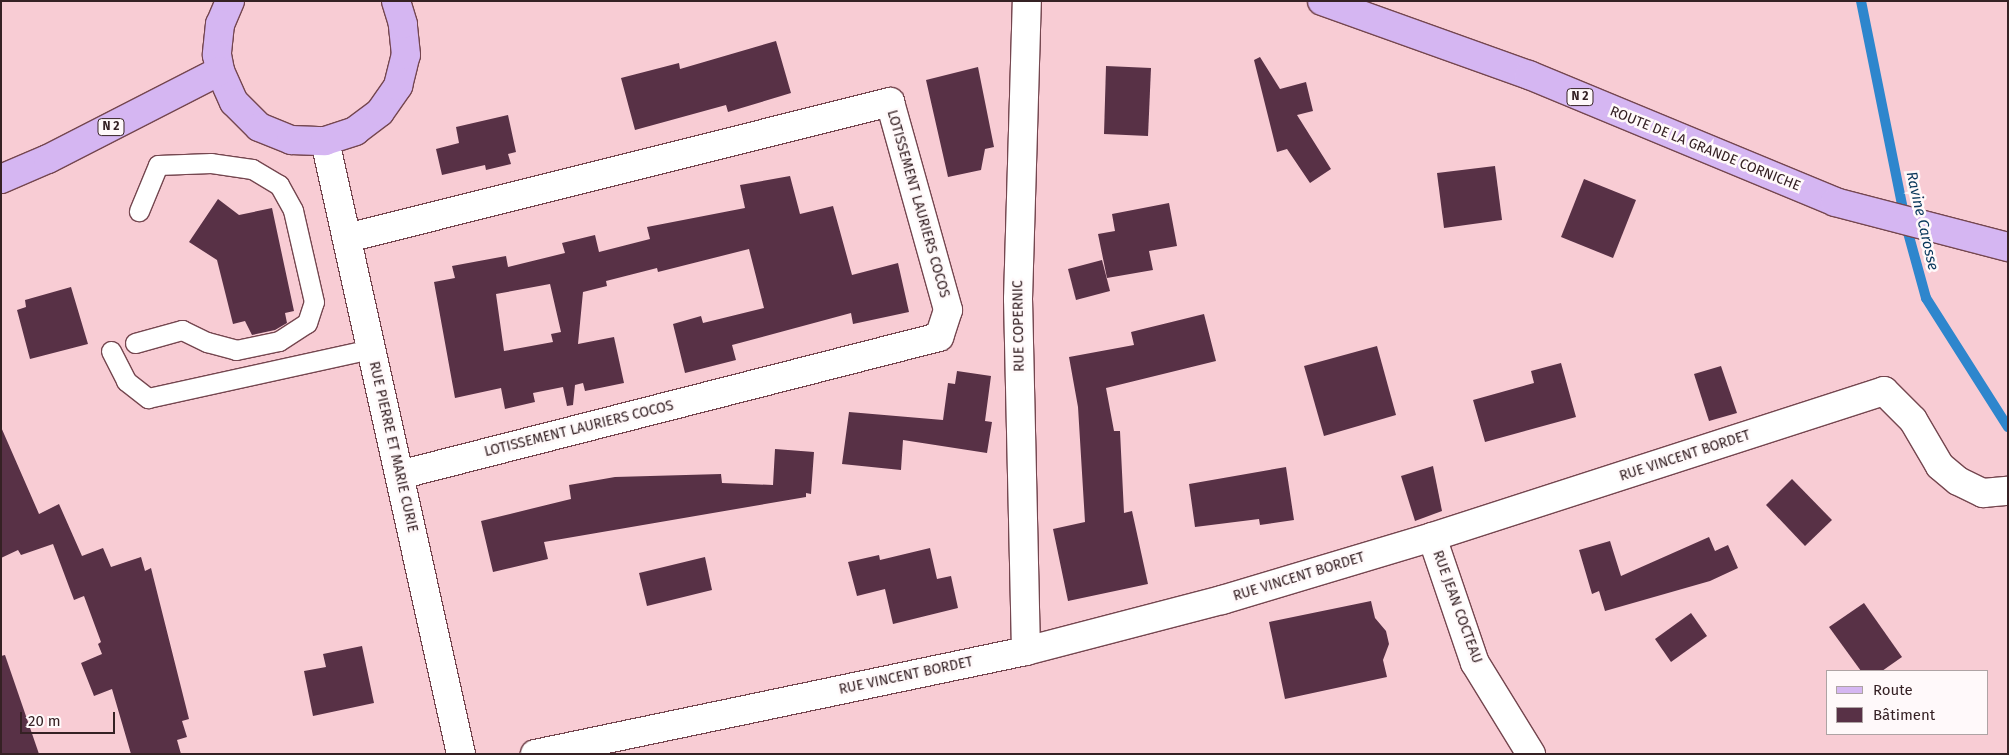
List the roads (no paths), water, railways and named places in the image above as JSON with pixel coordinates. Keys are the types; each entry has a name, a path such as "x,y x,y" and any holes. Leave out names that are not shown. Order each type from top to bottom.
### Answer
{"main road":[{"path":"230,1 220,24 217,55 220,71 234,102 259,127 291,140 325,141 356,131 380,112 398,86 406,55 404,24 396,1"},
{"name":"ROUTE DE LA GRANDE CORNICHE","path":"1322,1 1529,75 1835,202 1980,242 2008,247"},
{"name":"N 2","path":"1,179 48,159 220,71"}],"street":[{"name":"RUE COPERNIC","path":"1026,651 1018,299 1028,1"},
{"name":"LOTISSEMENT LAURIERS COCOS","path":"347,238 890,102 948,310 939,337 399,475"},
{"name":"RUE PIERRE ET MARIE CURIE","path":"325,141 461,754"},
{"name":"RUE VINCENT BORDET","path":"535,754 1026,651 1222,600 1432,536 1884,391 1913,420 1940,466 1958,481 1983,493 2008,491"},
{"name":"RUE JEAN COCTEAU","path":"1432,536 1475,663 1532,754"}],"lane":[{"path":"135,343 182,330 207,342 236,350 279,341 308,323 314,302 293,210 279,185 252,169 211,162 158,165 139,212"},
{"path":"111,351 126,381 148,398 371,349"}],"waterway":[{"name":"Ravine Carosse","path":"1861,1 1907,229 1926,298 2008,427"}]}
